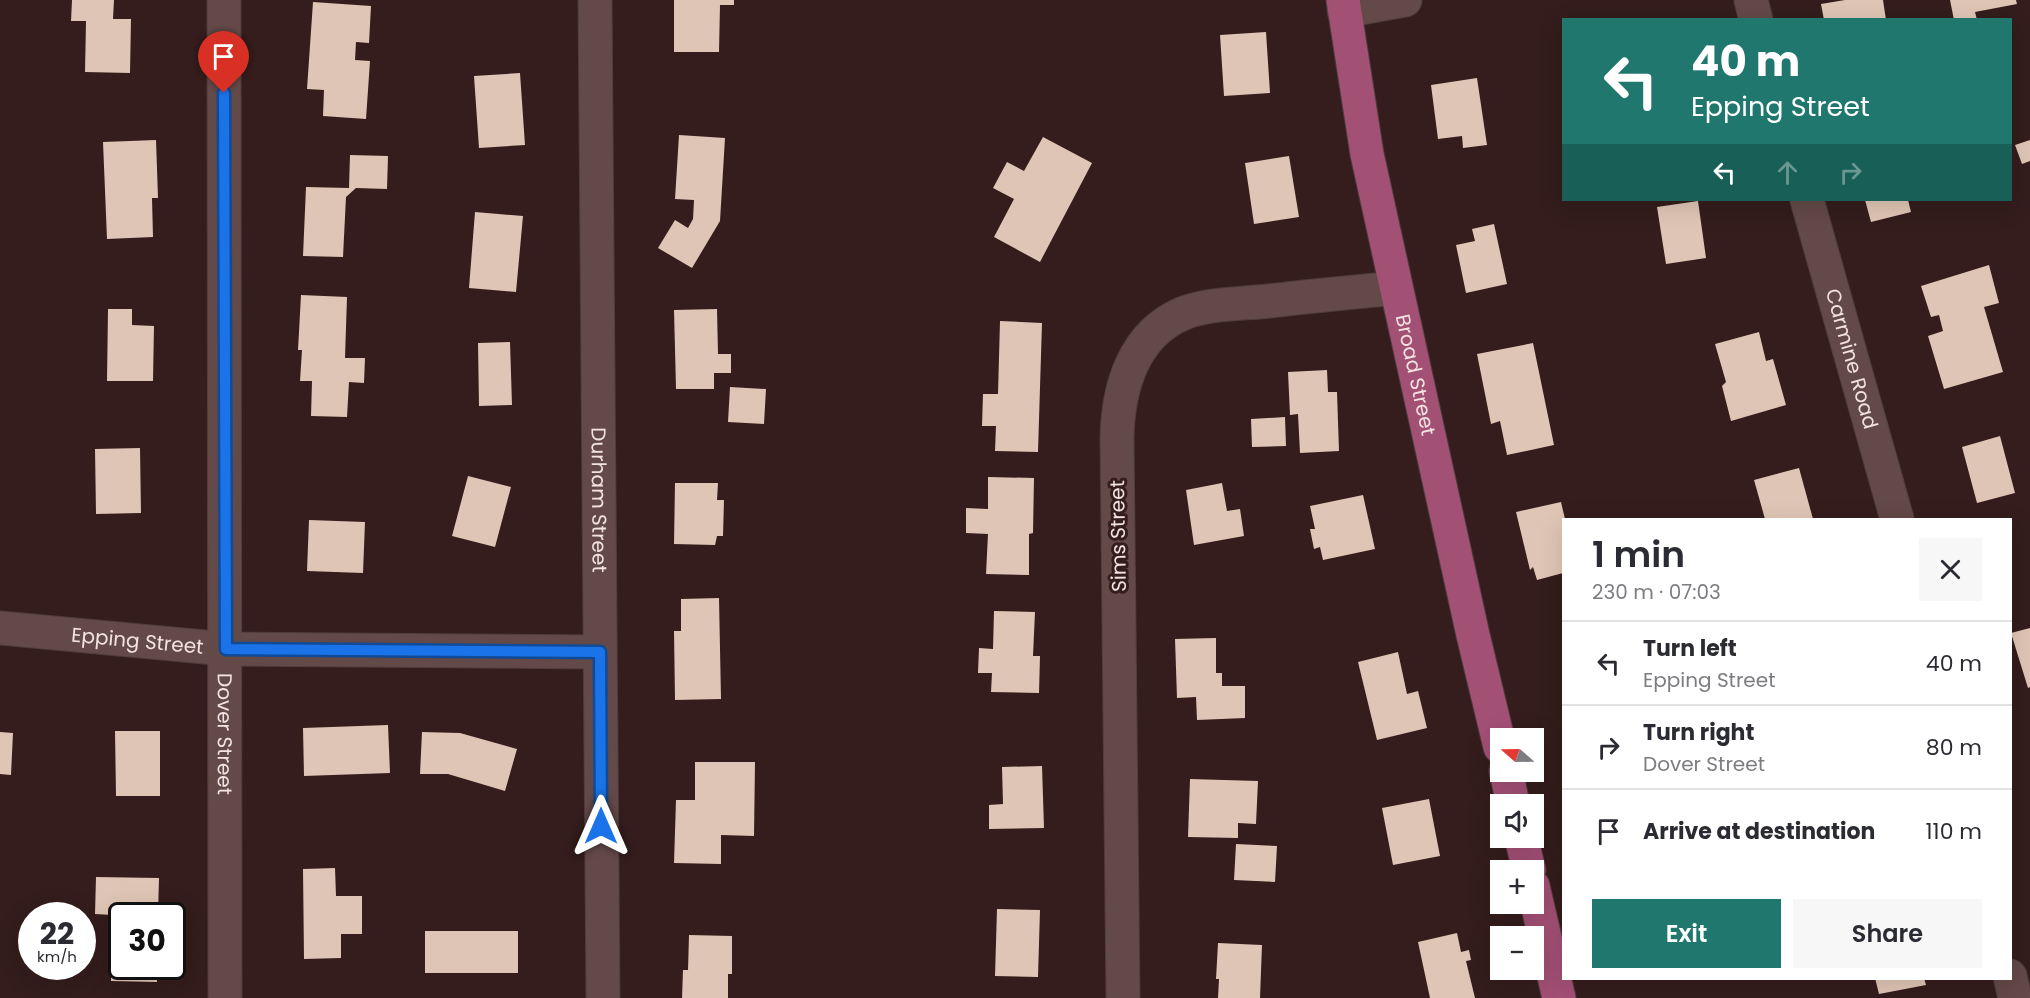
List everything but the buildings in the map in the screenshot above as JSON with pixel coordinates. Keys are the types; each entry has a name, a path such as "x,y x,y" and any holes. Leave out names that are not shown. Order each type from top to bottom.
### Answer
{"main road":[{"name":"Broad Street","path":"1343,5 1367,153 1496,728"},
{"path":"1540,914 1559,998"}],"street":[{"name":"Dover Street","path":"224,0 225,998"},
{"name":"Durham Street","path":"595,0 603,998"},
{"path":"1343,5 1405,0"},
{"path":"1750,0 1755,18"},
{"name":"Carmine Road","path":"1807,201 1898,518"},
{"name":"Sims Street","path":"1123,998 1117,438 1118,404 1128,372 1139,351 1155,332 1184,314 1214,306 1396,288"},
{"name":"Epping Street","path":"0,628 226,649 600,652"},
{"path":"2011,980 2015,998"}],"route":[{"path":"224,93 226,649 600,652 601,826"}]}
